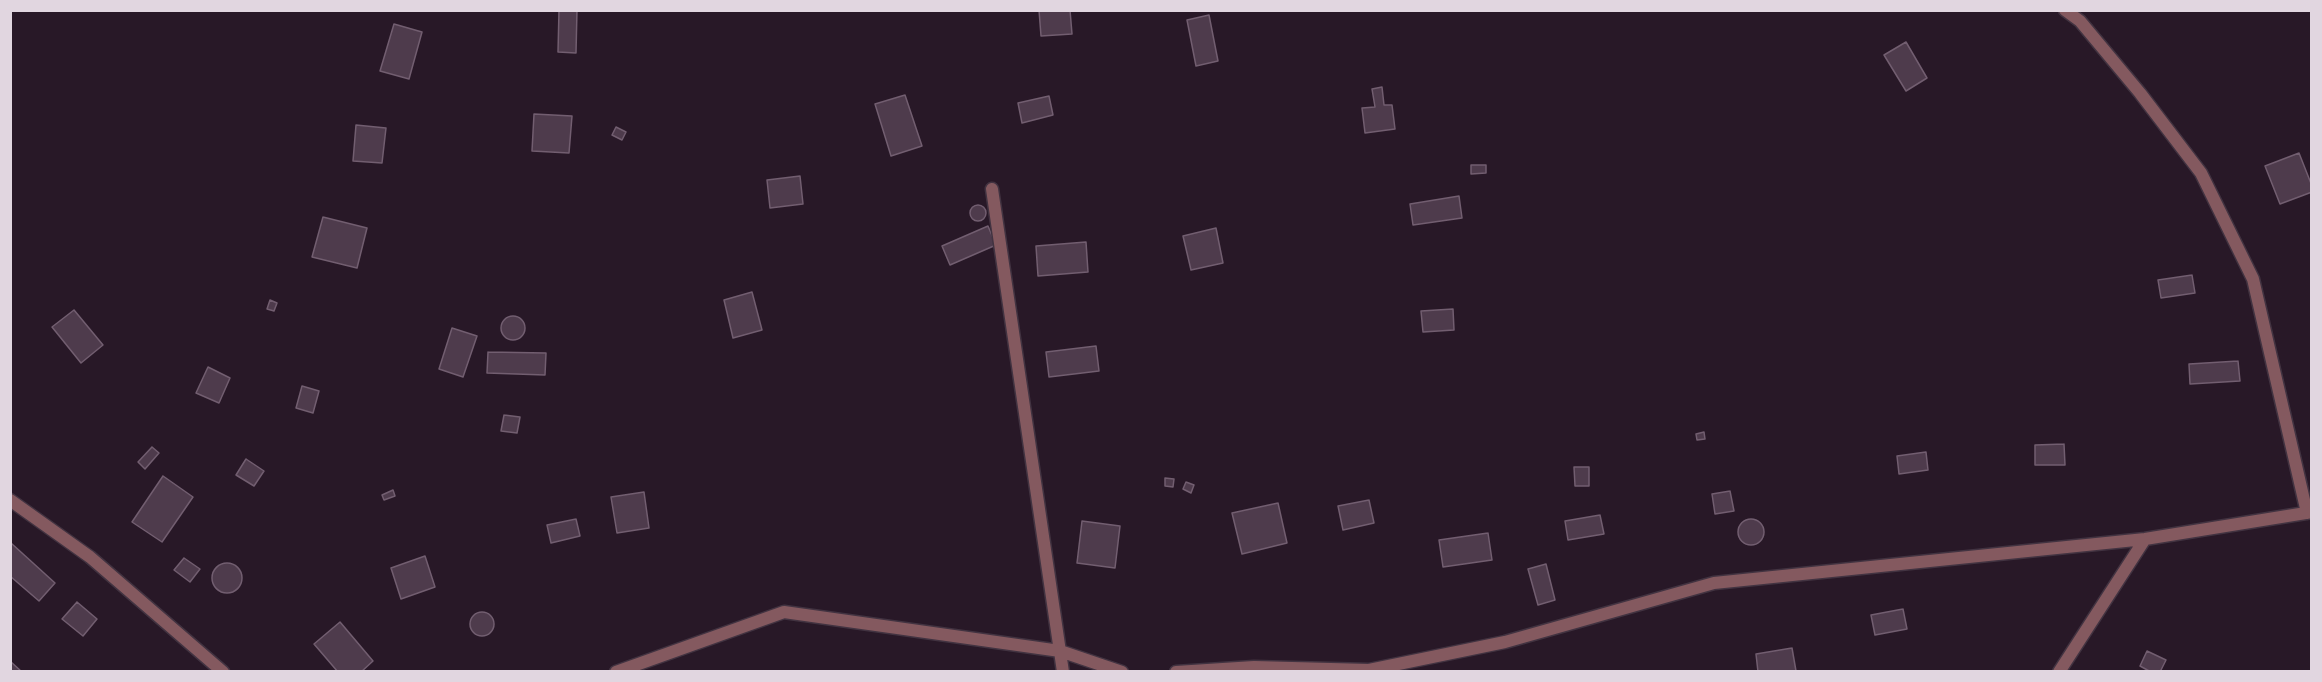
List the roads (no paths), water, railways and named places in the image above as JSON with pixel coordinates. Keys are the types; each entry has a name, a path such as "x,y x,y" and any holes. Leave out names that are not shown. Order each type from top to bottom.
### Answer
{"street":[{"path":"1176,672 1254,667 1369,670 1505,642 1714,583 2145,540 2309,513 2253,279 2201,173 2080,21 2065,10"},
{"path":"992,189 1063,672"},
{"path":"10,500 90,557 223,672"},
{"path":"2059,672 2145,540"},
{"path":"616,672 784,612 1060,651 1122,672"}]}
